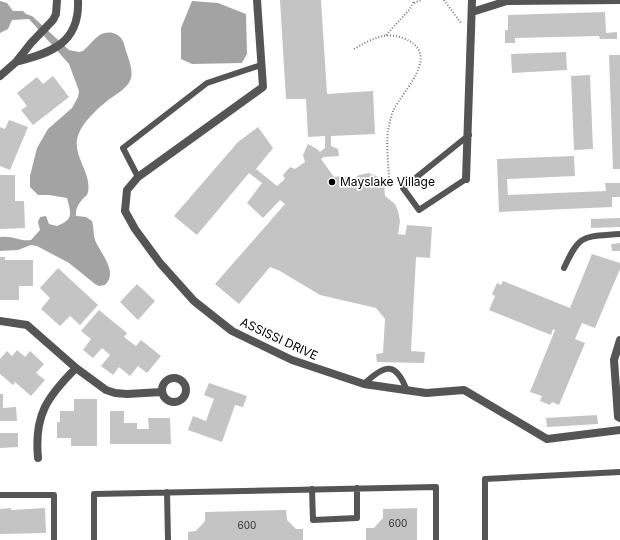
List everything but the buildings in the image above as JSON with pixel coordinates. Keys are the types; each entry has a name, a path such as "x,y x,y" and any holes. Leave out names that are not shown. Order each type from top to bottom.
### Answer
{"street":[{"path":"0,76 16,62 31,43 53,20 56,14 57,0"},
{"path":"16,62 43,56 61,44 75,24 78,0"},
{"name":"ASSISSI DRIVE","path":"257,0 263,87 138,177 127,190 125,211 135,229 160,263 194,301 232,331 292,360 364,384 426,393 464,390 547,439 620,430"},
{"path":"466,180 469,135 472,0"},
{"path":"472,12 507,1 620,0"},
{"path":"0,321 27,325 76,368 106,390 115,393 162,392"},
{"path":"620,340 614,360 618,417 620,418"},
{"path":"38,458 38,431 48,401 55,390 76,368"}],"lane":[{"path":"138,177 123,148 207,83 261,65"},
{"path":"466,180 419,210 403,188 469,135"},
{"path":"564,268 574,247 580,240 588,237 620,234"},
{"path":"364,384 379,371 394,370 399,373 407,391"},
{"path":"485,540 485,479 620,472"},
{"path":"94,540 94,494 436,487 436,540"},
{"path":"312,490 313,520 357,518 357,488"},
{"path":"167,492 168,540"},
{"path":"0,495 54,495 54,540"}],"path":[{"path":"386,35 414,2 420,0"},
{"path":"444,0 460,23 472,12"},
{"path":"354,49 376,38 386,35 399,37 418,47 420,57 415,80 394,110 388,128 390,181"}],"shaded area":[{"path":"0,1 7,3 13,11 23,11 32,16 69,50 79,52 83,51 103,33 116,34 124,43 131,68 131,78 124,89 99,108 84,124 77,141 79,157 88,180 89,187 87,195 77,207 76,216 86,217 92,221 95,240 109,268 109,280 105,285 99,286 95,284 69,263 37,246 31,245 18,250 0,251 0,237 31,240 40,230 38,222 40,217 46,216 49,224 57,226 69,218 70,212 67,198 38,195 30,187 30,176 37,148 48,129 72,108 78,97 79,91 69,64 29,19 12,20 8,29 0,33"},
{"path":"192,1 218,3 246,14 247,54 242,63 192,64 181,59 181,28"}],"place":[{"name":"Mayslake Village","path":"332,182"}]}
